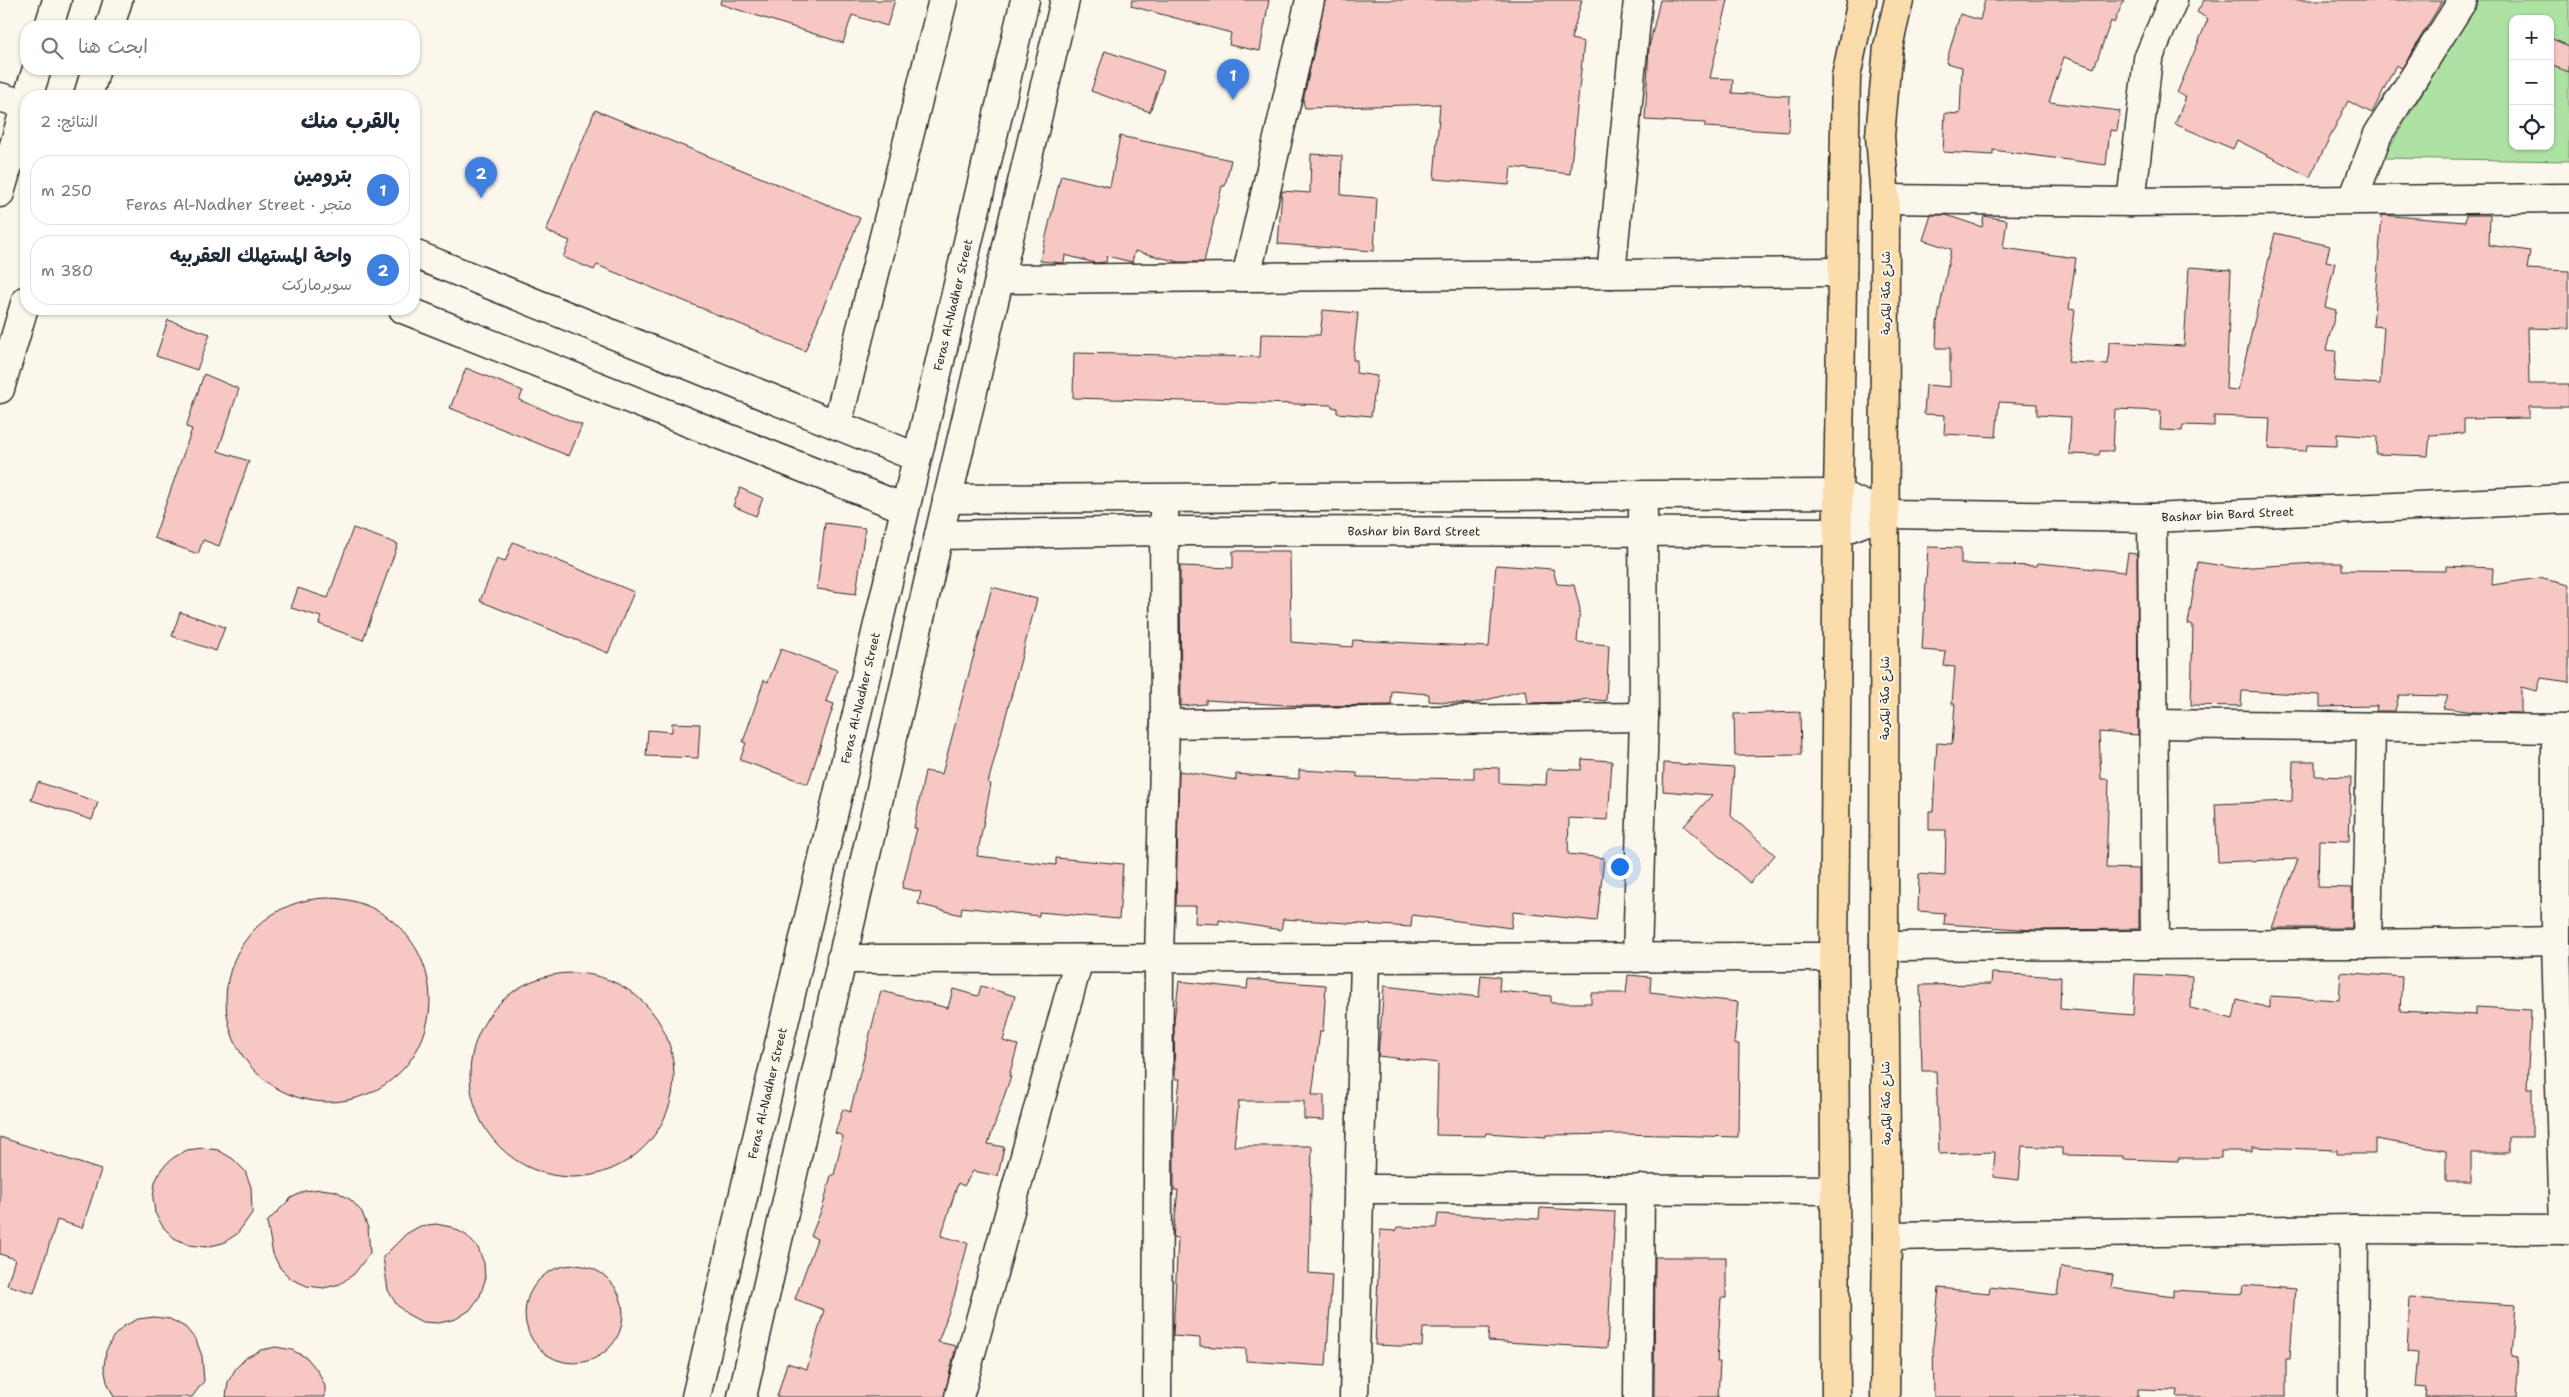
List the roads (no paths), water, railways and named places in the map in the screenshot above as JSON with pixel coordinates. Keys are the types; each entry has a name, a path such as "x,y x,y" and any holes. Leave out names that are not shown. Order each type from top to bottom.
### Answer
{"main road":[{"path":"1836,1397 1834,957 1842,272 1846,77 1862,0"},
{"name":"شارع مكة المكرمة","path":"1885,1397 1887,1236 1884,946 1885,199 1880,136 1888,47 1899,0"}],"street":[{"path":"51,20 57,0"},
{"path":"112,20 118,0"},
{"path":"836,425 943,0"},
{"name":"Feras Al-Nadher Street","path":"696,1397 1025,0"},
{"path":"742,1397 947,499 1065,0"},
{"path":"1246,277 1310,0"},
{"path":"1611,274 1638,0"},
{"path":"2131,202 2148,59 2173,0"},
{"path":"2353,199 2378,134 2463,0"},
{"path":"30,90 34,75"},
{"path":"90,90 94,75"},
{"path":"0,97 20,103"},
{"path":"0,193 6,148 20,118"},
{"path":"1885,199 2131,202 2569,198"},
{"path":"420,256 916,457"},
{"path":"999,279 1842,272"},
{"path":"0,389 22,315"},
{"path":"418,315 904,508"},
{"name":"Bashar bin Bard Street","path":"947,499 1838,494 1886,514"},
{"path":"1638,958 1644,717 1643,495"},
{"path":"1157,1397 1159,958 1165,724 1163,498"},
{"name":"Bashar bin Bard Street","path":"939,536 1164,531 1643,530 1838,532 1886,514 2152,518 2569,499"},
{"path":"2152,518 2155,944"},
{"path":"1165,724 1644,717"},
{"path":"1887,1236 2354,1229 2566,1230 2556,941 2562,729 2154,724"},
{"path":"2367,944 2370,728"},
{"path":"1884,946 2367,944 2556,941"},
{"path":"841,959 1834,957"},
{"path":"1354,1397 1365,958"},
{"path":"959,1397 1079,959"},
{"path":"1358,1189 1835,1190"},
{"path":"1638,1397 1640,1189"},
{"path":"2353,1397 2354,1229"}],"place":[{"name":"بترومين","path":"1233,100"},
{"name":"واحة المستهلك العقربيه","path":"481,198"}]}
